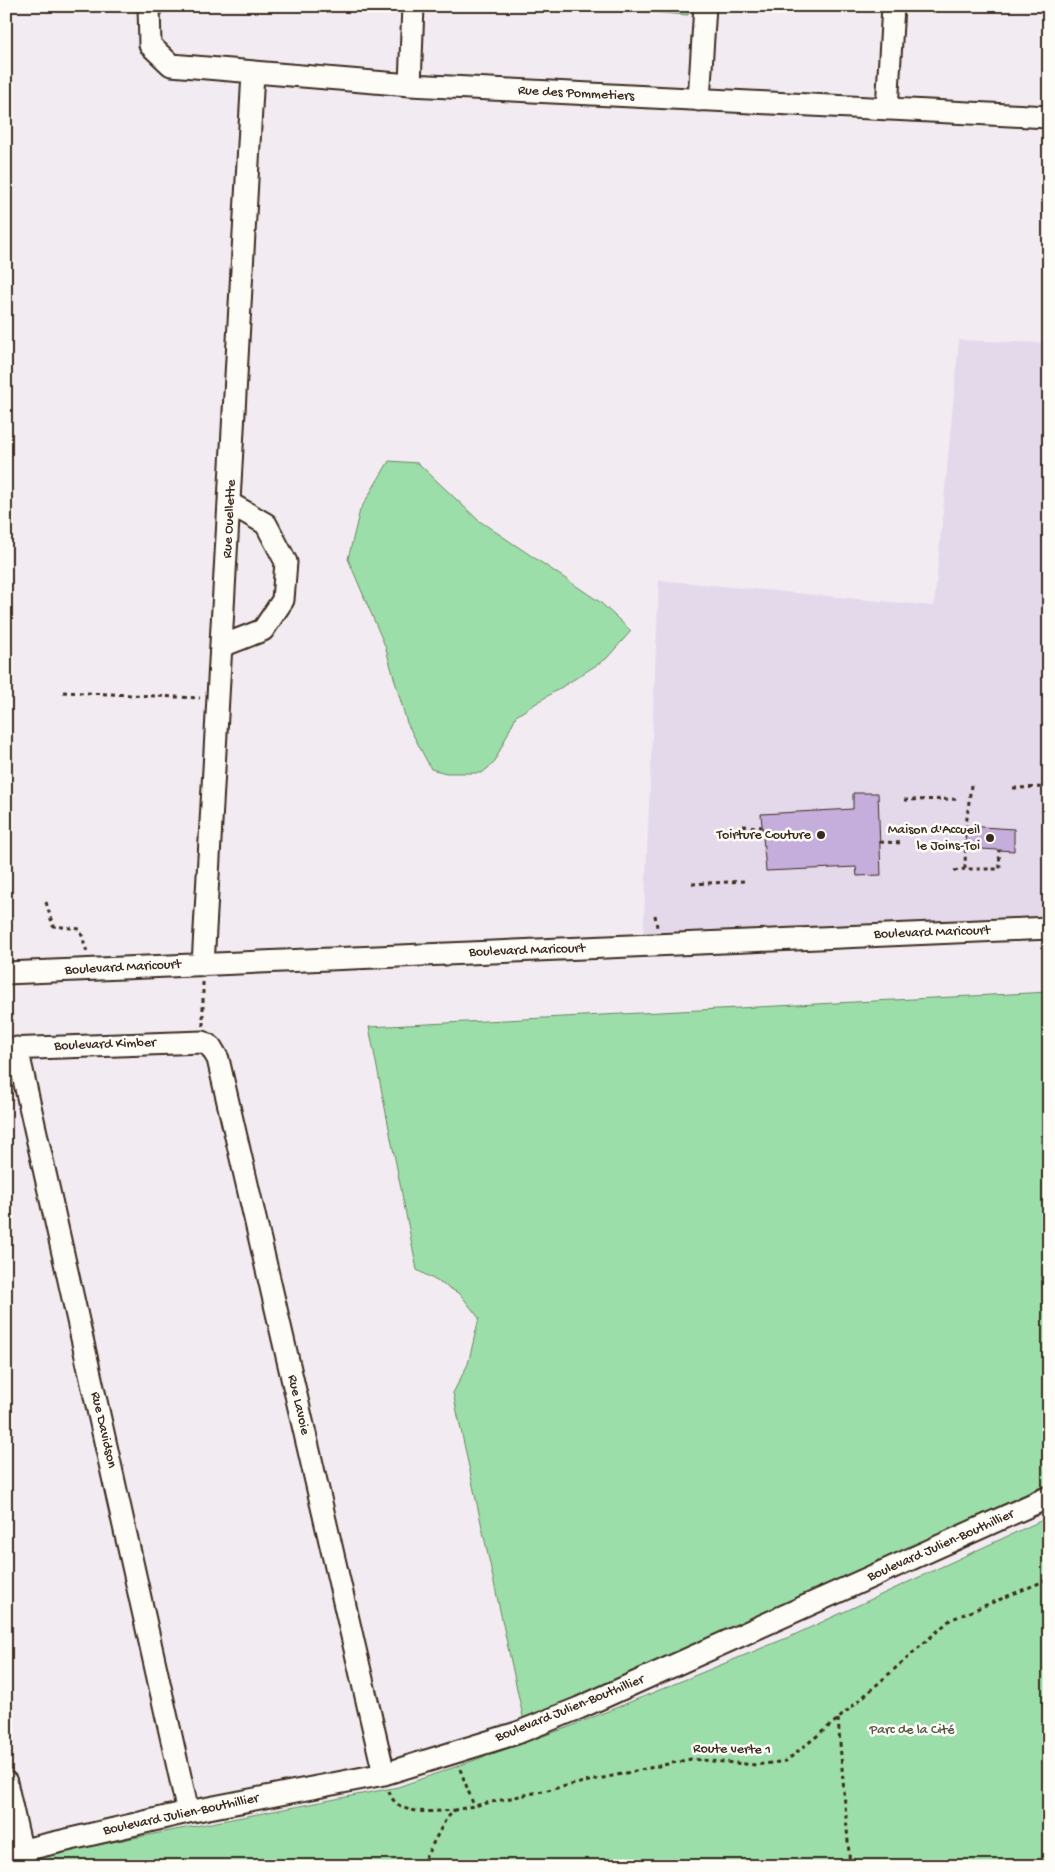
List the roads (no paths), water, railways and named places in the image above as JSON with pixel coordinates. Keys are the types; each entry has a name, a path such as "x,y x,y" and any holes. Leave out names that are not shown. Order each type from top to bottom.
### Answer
{"street":[{"name":"Rue des Pommetiers","path":"149,6 150,44 171,65 410,85 1049,117"},
{"path":"410,85 413,6"},
{"path":"699,100 705,6"},
{"path":"887,109 893,6"},
{"name":"Rue Ouellette","path":"204,965 231,504 253,73"},
{"path":"222,646 263,630 283,600 286,562 266,524 231,504"},
{"name":"Boulevard Maricourt","path":"6,974 1049,928"},
{"name":"Boulevard Kimber","path":"12,1048 203,1035"},
{"name":"Rue Lavoie","path":"203,1035 218,1059 384,1774"},
{"name":"Rue Davidson","path":"12,1048 188,1812"},
{"name":"Boulevard Julien-Bouthillier","path":"18,1857 188,1812 384,1774 518,1733 579,1708 1049,1497"},
{"path":"6,1782 18,1857"}],"place":[{"name":"Toirture Couture","path":"821,835"},
{"name":"Maison d'Accueil le Joins-Toi","path":"990,838"}],"park label":[{"name":"Parc de la Cité","path":"912,1730"}]}
